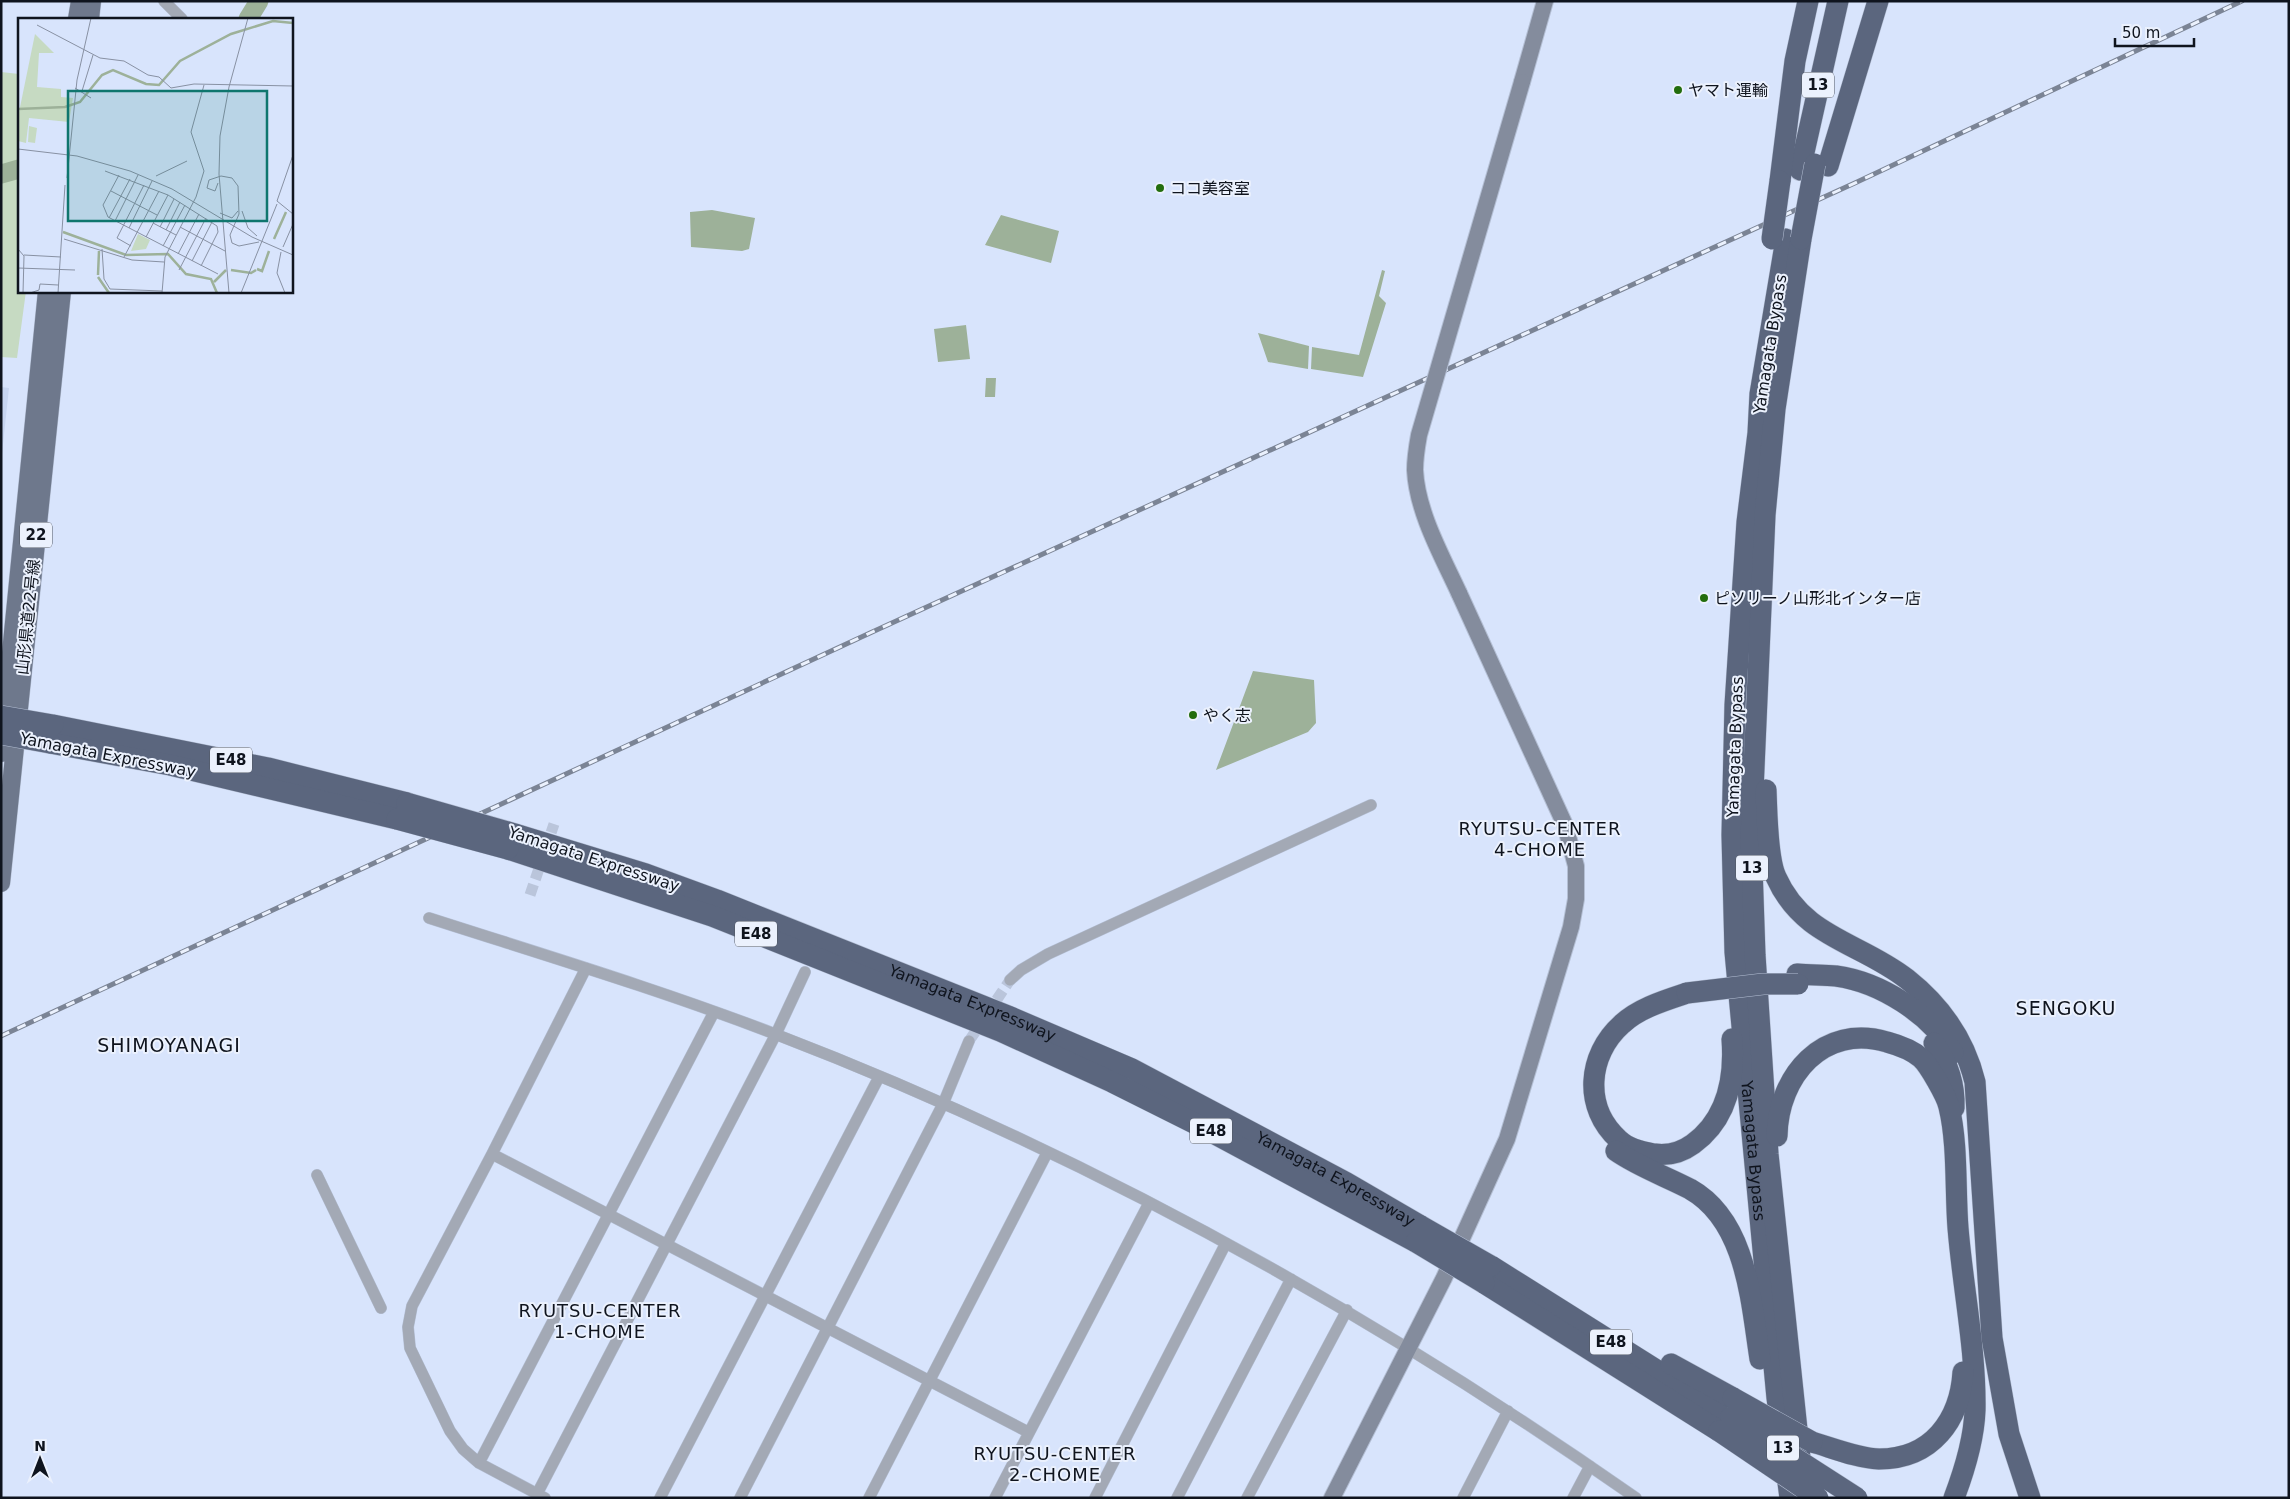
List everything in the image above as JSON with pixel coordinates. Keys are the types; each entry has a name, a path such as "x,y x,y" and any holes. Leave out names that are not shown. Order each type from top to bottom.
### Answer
{"highway":[{"path":"1793,239 1780,181 1795,61 1808,1"},
{"name":"Yamagata Bypass","path":"1814,167 1838,1"},
{"name":"Yamagata Bypass","path":"1805,1498 1784,1391 1735,952 1732,835 1738,666 1747,522 1758,433 1760,394 1793,239 1814,167 1852,1"},
{"path":"1793,239 1814,167 1878,1"},
{"name":"Yamagata Bypass","path":"1790,1498 1755,955 1752,837 1765,515 1793,239"},
{"path":"1765,515 1768,580 1764,757 1767,827 1775,875 1793,907 1817,928 1907,979 1937,1008 1959,1039 1970,1060 1975,1082 1992,1338 2008,1434 2030,1498"},
{"name":"Yamagata Expressway","path":"1,716 52,734"},
{"name":"Yamagata Expressway","path":"1,734 52,734 268,768 402,811 511,842 646,874 1008,1016 1132,1069 1346,1183 1418,1234 1728,1415 1857,1498"},
{"path":"1687,989 1623,1023 1601,1050 1596,1063 1593,1078 1596,1107 1601,1118 1620,1141 1633,1148 1662,1155 1689,1147 1706,1134 1720,1116 1728,1094 1732,1045 1725,899 1732,835"},
{"path":"1954,1498 1971,1444 1975,1411 1974,1371 1958,1228 1949,1106 1921,1058 1899,1046 1876,1038 1844,1040 1821,1050 1798,1069 1788,1085 1777,1119 1777,1153 1789,1281 1784,1391 1766,1382 1761,1367 1748,1285 1734,1238 1726,1224 1692,1190 1634,1163 1610,1147 1586,1115 1582,1094 1582,1074 1586,1052 1607,1022 1623,1009 1644,998 1687,989 1837,976 1859,982 1896,998 1915,1012 1940,1035 1959,1064 1979,1139"},
{"path":"1797,979 1855,992 1892,1007 1929,1037 1949,1069 1954,1089 1954,1154"},
{"path":"1728,1415 1812,1442 1877,1459 1890,1458 1929,1444 1946,1426 1960,1400 1967,1311"},
{"path":"1962,1498 1981,1439 1992,1338"},
{"name":"Yamagata Expressway","path":"1728,1415 1818,1498"}],"main road":[{"path":"77,18 80,1"},
{"path":"90,18 92,1"},
{"name":"山形県道22号線","path":"1,753 46,292"},
{"name":"山形県道22号線","path":"1,883 62,292"}],"street":[{"path":"164,1 181,18"},
{"path":"1332,1498 1444,1278 1507,1139 1557,979 1571,927 1576,899 1576,866 1565,826 1439,549 1420,494 1415,470 1418,435 1545,1"},
{"path":"1010,980 1021,970 1048,954 1372,806"},
{"path":"429,918 586,968 776,1034 943,1104 1047,1153 1226,1243 1347,1310 1508,1411 1636,1498"},
{"path":"586,968 492,1154 412,1306 407,1338 450,1431 463,1449 479,1464 541,1496 666,1244 776,1034 805,972"},
{"path":"479,1464 714,1012"},
{"path":"740,1498 943,1104 969,1041"},
{"path":"660,1498 879,1077"},
{"path":"869,1498 931,1382 1047,1153"},
{"path":"492,1154 1028,1432"},
{"path":"317,1175 381,1308"},
{"path":"995,1498 1149,1203"},
{"path":"1095,1498 1226,1243"},
{"path":"1177,1498 1291,1279"},
{"path":"1247,1498 1347,1310"},
{"path":"1463,1498 1508,1411"},
{"path":"1573,1498 1590,1466"}],"shaded area":[{"path":"1,72 18,74 18,292 26,292 17,358 1,357"},
{"path":"712,210 755,218 749,249 742,251 691,247 690,212"},
{"path":"1001,215 1059,231 1051,263 985,245"},
{"path":"1382,270 1385,271 1379,296 1386,303 1363,377 1311,369 1312,347 1359,355"},
{"path":"966,325 970,359 938,362 934,329"},
{"path":"1258,333 1309,346 1308,369 1268,362"},
{"path":"986,378 996,378 995,397 985,397"},
{"path":"1,387 9,388 1,463"},
{"path":"1253,671 1314,680 1316,723 1308,732 1216,770"}],"waterway":[{"path":"249,18 259,1"},
{"path":"1,174 18,169"}],"tunnel":[{"path":"530,895 554,824"},
{"path":"969,1041 1010,980"}],"railway":[{"path":"1,1036 870,633 1857,182 2242,1"}],"place":[{"name":"ヤマト運輸","path":"1678,90"},
{"name":"ココ美容室","path":"1160,188"},
{"name":"ピソリーノ山形北インター店","path":"1704,598"},
{"name":"やく志","path":"1193,715"}],"district":[{"name":"RYUTSU-CENTER 4-CHOME","path":"1540,838"},
{"name":"SENGOKU","path":"2066,1008"},
{"name":"SHIMOYANAGI","path":"169,1045"},
{"name":"RYUTSU-CENTER 1-CHOME","path":"600,1320"},
{"name":"RYUTSU-CENTER 2-CHOME","path":"1055,1464"}]}
